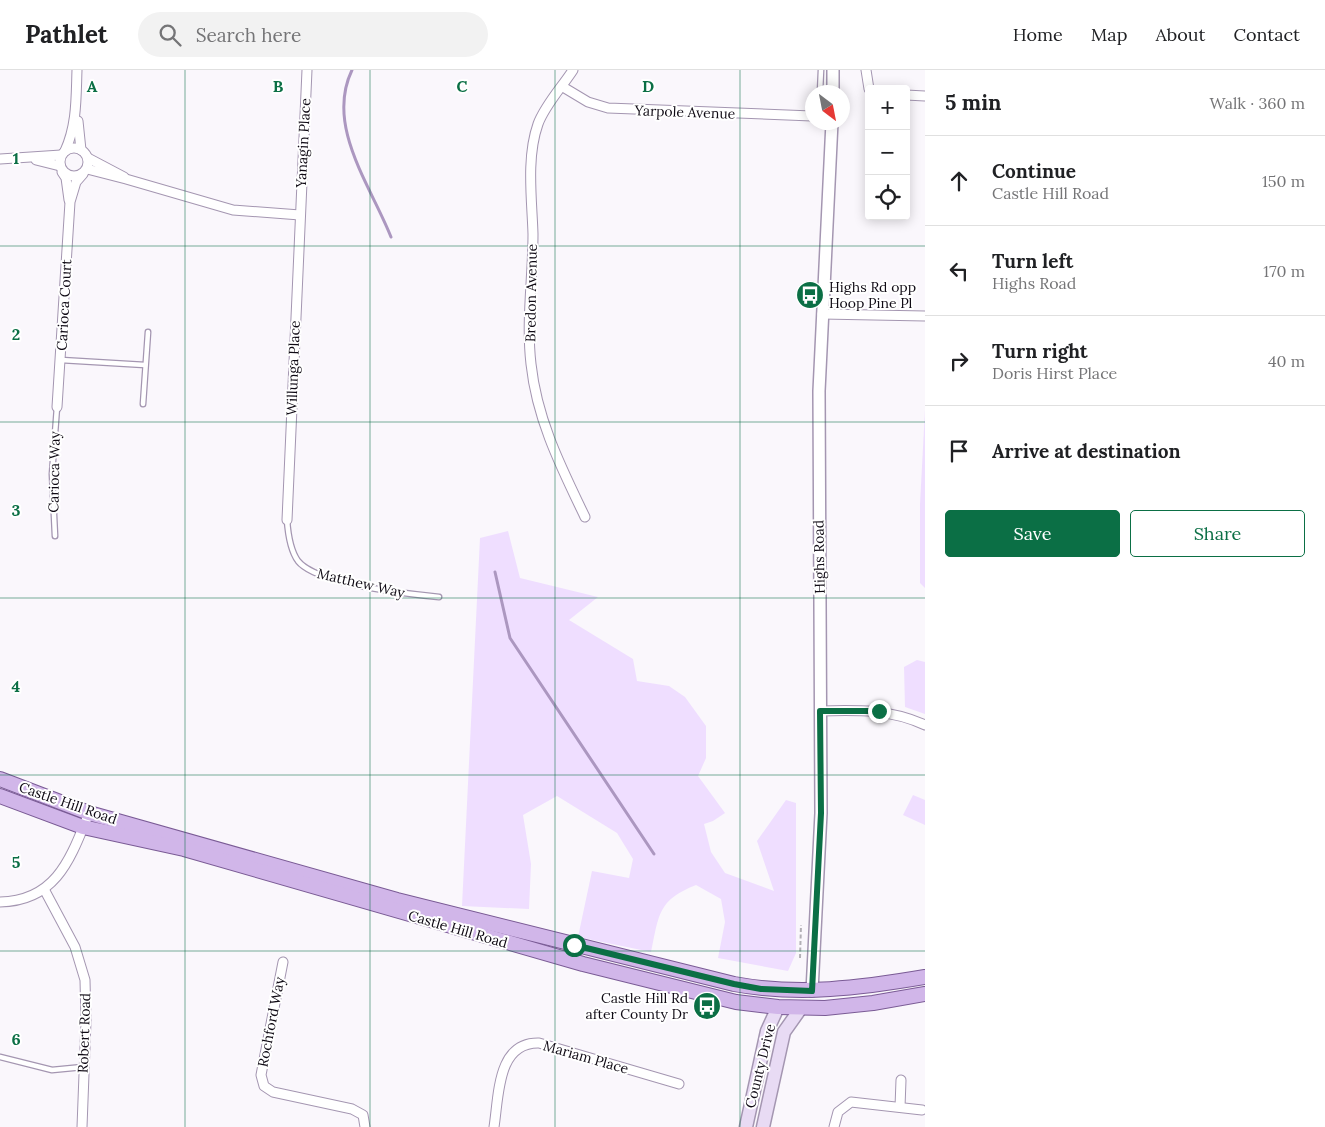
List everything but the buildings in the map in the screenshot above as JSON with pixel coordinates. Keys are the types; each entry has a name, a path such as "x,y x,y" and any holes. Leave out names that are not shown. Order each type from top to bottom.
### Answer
{"main road":[{"name":"Castle Hill Road","path":"0,779 89,813 397,900 710,979 761,989 812,991 854,988 925,977"},
{"name":"Castle Hill Road","path":"0,796 83,827 184,849 583,964 729,1001 778,1007 825,1008 873,1003 925,994"},
{"path":"778,1007 792,997 812,991"},
{"path":"812,991 825,1008"},
{"path":"801,1008 812,991"},
{"name":"County Drive","path":"746,1127 767,1031 778,1007"},
{"name":"County Drive","path":"763,1127 784,1032 801,1008"}],"street":[{"path":"61,169 63,153 72,136 77,70"},
{"name":"Yanagin Place","path":"300,215 307,70"},
{"name":"Bredon Avenue","path":"573,70 538,124 534,145 529,340 534,388 544,426 555,456 585,517"},
{"path":"833,70 833,85"},
{"path":"866,70 868,85"},
{"name":"Yarpole Avenue","path":"563,87 588,102 608,108 805,116"},
{"path":"910,95 925,96"},
{"path":"75,114 81,150"},
{"name":"Highs Road","path":"812,991 821,813 818,499 822,314 832,130"},
{"path":"0,159 63,153 76,148 81,150 88,158 126,178"},
{"path":"28,157 61,169 72,177 85,172 126,178 233,210 300,215"},
{"path":"85,172 88,158"},
{"name":"Carioca Court","path":"57,407 70,202 66,178 61,169"},
{"name":"Carioca Court","path":"70,202 76,182 85,172"},
{"name":"Willunga Place","path":"286,520 300,215"},
{"path":"822,314 925,316"},
{"path":"820,711 879,711 910,718 925,725"},
{"path":"0,902 22,899 44,889 66,868 89,813"},
{"name":"Robert Road","path":"44,889 82,963 86,1001 82,1127"},
{"name":"Rochford Way","path":"283,962 261,1075 264,1086 273,1092 352,1109 363,1115 365,1127"},
{"name":"Mariam Place","path":"494,1127 506,1061 514,1050 526,1044 539,1043 679,1084"},
{"path":"900,1107 901,1080"},
{"path":"834,1127 838,1112 851,1102 922,1110"}],"lane":[{"path":"820,85 821,70"},
{"path":"142,404 148,332"},
{"path":"61,360 145,365"},
{"name":"Carioca Way","path":"55,536 52,474 57,407"},
{"name":"Matthew Way","path":"286,520 292,548 298,560 317,575 410,594 439,597"},
{"path":"0,1057 52,1070 83,1067"}],"path":[{"path":"800,958 801,925"}],"shaded area":[{"path":"925,410 925,588 920,583 920,504"},
{"path":"508,531 520,578 598,597 569,620 633,659 637,681 669,686 685,697 706,726 706,758 698,776 725,813 713,821 704,824 711,852 725,873 774,891 757,841 786,800 796,803 796,953 788,971 718,958 725,922 721,899 696,885 674,896 662,910 651,952 578,937 592,871 629,878 633,859 617,833 557,796 523,815 531,864 529,909 462,906 480,538"},
{"path":"917,660 925,662 925,714 905,707 904,667"},
{"path":"913,795 925,800 925,825 903,815"}],"waterway":[{"path":"352,70 345,91 344,113 347,134 363,177 391,237"},
{"path":"495,572 510,638 654,854"}],"place":[{"name":"Highs Rd opp Hoop Pine Pl","path":"810,295"},
{"name":"Castle Hill Rd after County Dr","path":"707,1006"}],"route":[{"path":"574,945 734,984 761,989 812,991 819,888 821,813 820,711 879,711"}]}
